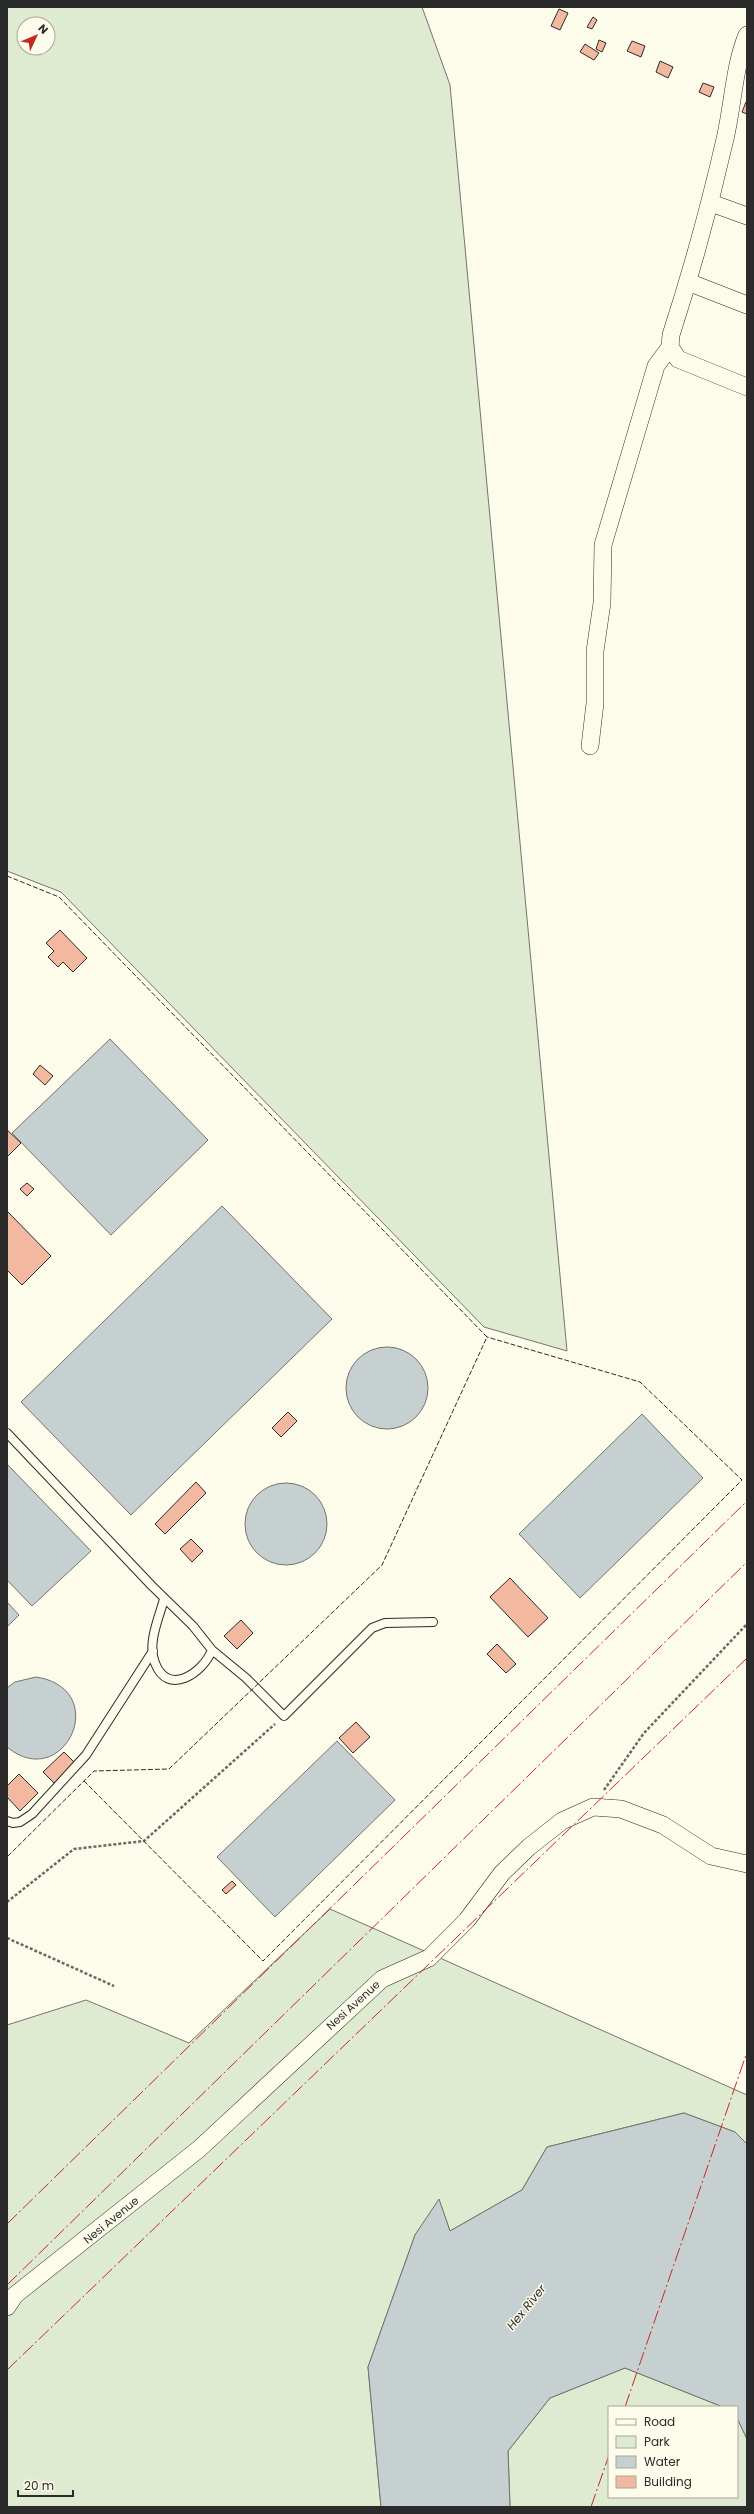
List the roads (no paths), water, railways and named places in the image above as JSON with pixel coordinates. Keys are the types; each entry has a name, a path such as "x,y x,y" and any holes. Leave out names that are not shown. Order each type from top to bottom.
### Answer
{"street":[{"path":"745,43 711,204 671,335 670,347 673,354 682,361 747,387"},
{"path":"711,204 747,216"},
{"path":"688,282 747,304"},
{"path":"590,746 595,703 595,651 602,603 604,545 656,366 670,347"},
{"name":"Nesi Avenue","path":"7,2307 15,2295 198,2149 382,1979 429,1958 467,1920 502,1873 528,1847 562,1821 593,1807 620,1809 641,1815 663,1825 711,1856 747,1864"}],"lane":[{"path":"7,1432 164,1599 193,1626 212,1650 246,1678 284,1716 372,1628 385,1623 433,1622"},
{"path":"164,1599 154,1636 153,1651 155,1664 164,1675 175,1680 185,1678 198,1670 208,1660 212,1650"},
{"path":"7,1821 13,1823 20,1822 32,1814 86,1755 153,1651"}],"water":[{"path":"110,1039 208,1140 111,1235 12,1133"},
{"path":"222,1206 332,1319 131,1515 21,1402"},
{"path":"387,1347 403,1350 416,1359 425,1372 428,1388 425,1404 416,1417 403,1426 387,1429 371,1426 358,1417 349,1404 346,1388 349,1372 358,1359 371,1350"},
{"path":"642,1414 703,1478 580,1598 519,1534"},
{"path":"7,1464 91,1551 32,1606 7,1580"},
{"path":"286,1483 302,1486 315,1495 324,1508 327,1524 324,1540 315,1553 302,1562 286,1565 270,1562 257,1553 248,1540 245,1524 248,1508 257,1495 270,1486"},
{"path":"7,1602 19,1615 7,1627"},
{"path":"36,1677 59,1685 72,1700 76,1717 72,1734 62,1749 46,1758 28,1758 7,1747 7,1688 15,1682"},
{"path":"337,1741 395,1800 275,1917 217,1857"},
{"name":"Hex River","path":"684,2113 735,2132 747,2144 747,2439 738,2420 738,2406 720,2406 625,2368 550,2398 508,2451 510,2507 381,2507 368,2367 415,2235 439,2199 450,2231 522,2190 547,2147"}]}
